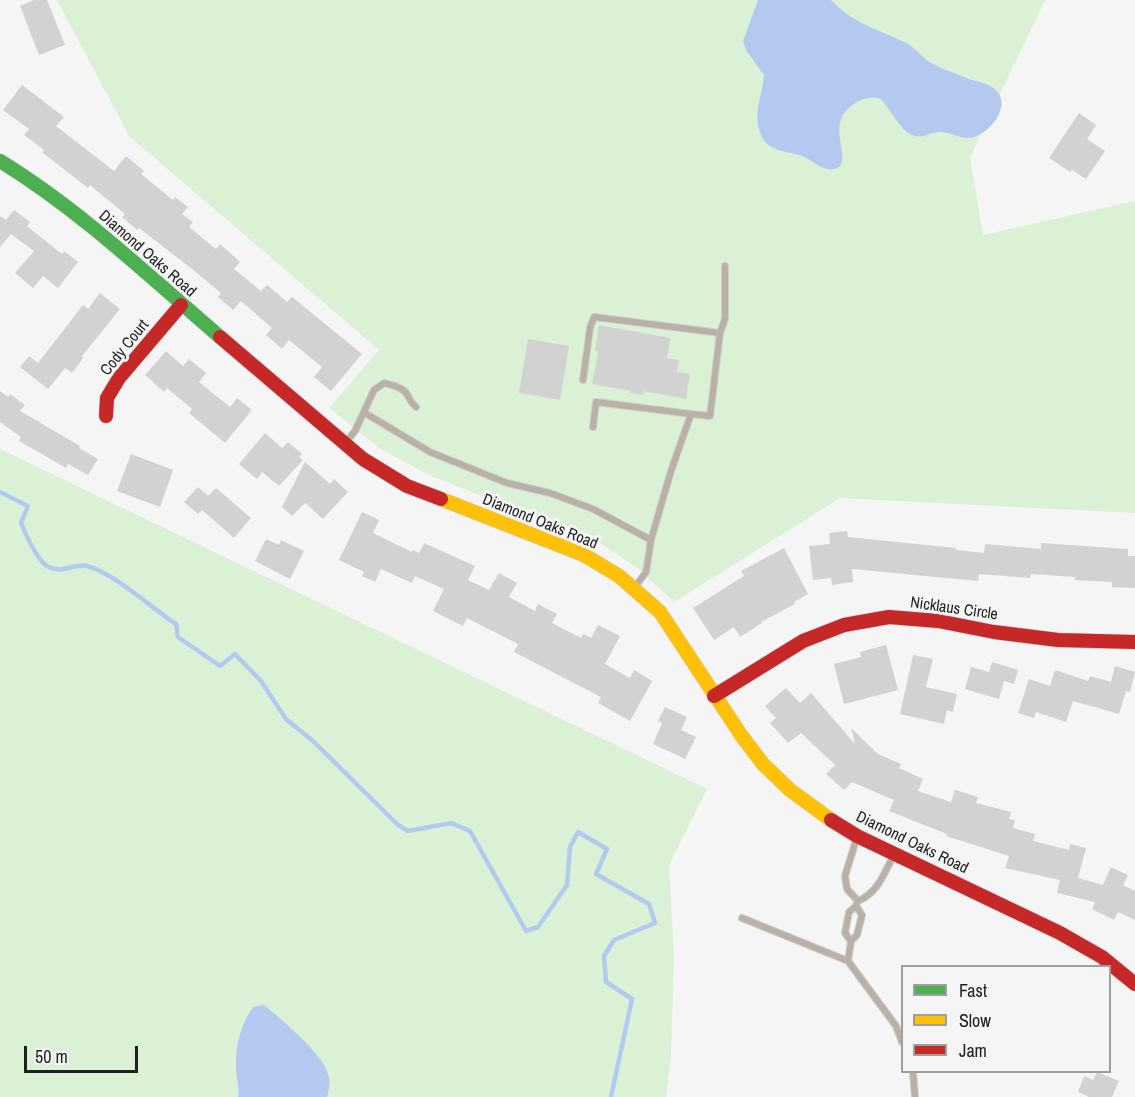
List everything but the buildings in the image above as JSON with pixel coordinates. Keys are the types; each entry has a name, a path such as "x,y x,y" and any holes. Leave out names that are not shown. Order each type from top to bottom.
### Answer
{"street":[{"name":"Diamond Oaks Road","path":"0,161 36,183 66,206 343,444 382,472 407,486 568,548 603,566 635,588 660,612 673,629 714,696 764,764 790,790 823,815 857,836 1060,933 1102,957 1135,984"},
{"name":"Cody Court","path":"106,416 107,398 119,378 181,305"},
{"name":"Nicklaus Circle","path":"714,696 803,641 844,625 889,617 938,621 994,632 1058,640 1135,642"}],"lane":[{"path":"593,427 597,402 710,416 720,333 724,319 725,266"},
{"path":"584,380 590,328 594,317 720,333"},
{"path":"343,444 355,431 375,390 384,383 394,385 406,393 409,401 416,407"},
{"path":"365,414 430,452 507,483 550,493 593,509 651,540"},
{"path":"635,588 646,572 651,540 671,471 691,414"},
{"path":"848,961 851,941 858,935 862,915 847,889 845,876 857,836"},
{"path":"851,941 845,933 849,912 877,888 894,854"},
{"path":"742,918 848,961 896,1026 901,1037"},
{"path":"913,1073 915,1097"}],"green space":[{"path":"57,0 1045,0 970,157 983,235 1135,201 1135,513 840,498 674,602 637,568 597,541 431,476 379,448 329,408 379,350 129,136"},
{"path":"0,449 707,789 669,865 674,957 671,1056 666,1097 0,1097"}],"water":[{"path":"758,0 831,0 849,16 910,45 931,63 994,88 1002,103 998,117 981,134 974,137 964,138 941,132 914,136 902,127 881,99 867,98 848,109 842,117 840,136 842,160 837,168 824,168 803,156 773,148 760,134 758,125 764,75 746,50 743,41"},
{"path":"264,1005 300,1037 318,1057 328,1074 327,1097 238,1097 236,1060 240,1036 253,1007"}],"waterway":[{"path":"0,492 28,506 21,523 43,563 58,569 87,566 108,575 176,624 178,637 220,666 235,654 261,681 286,719 314,742 398,825 408,831 451,823 470,831 526,931 538,927 567,885 570,847 578,832 607,849 596,874 649,904 655,923 614,940 604,956 606,982 632,999 611,1097"}],"traffic: fast":[{"path":"0,161 30,180 86,222 220,337"}],"traffic: slow":[{"path":"441,499 584,555 619,576 660,612 741,735 763,764 790,790 831,820"}],"traffic: jam":[{"path":"106,416 107,398 119,378 181,305"},
{"path":"220,337 363,459 407,486 441,499"},
{"path":"714,696 803,641 844,625 889,617 938,621 994,632 1058,640 1135,642"},
{"path":"831,820 857,836 1060,933 1102,957 1135,984"}]}
